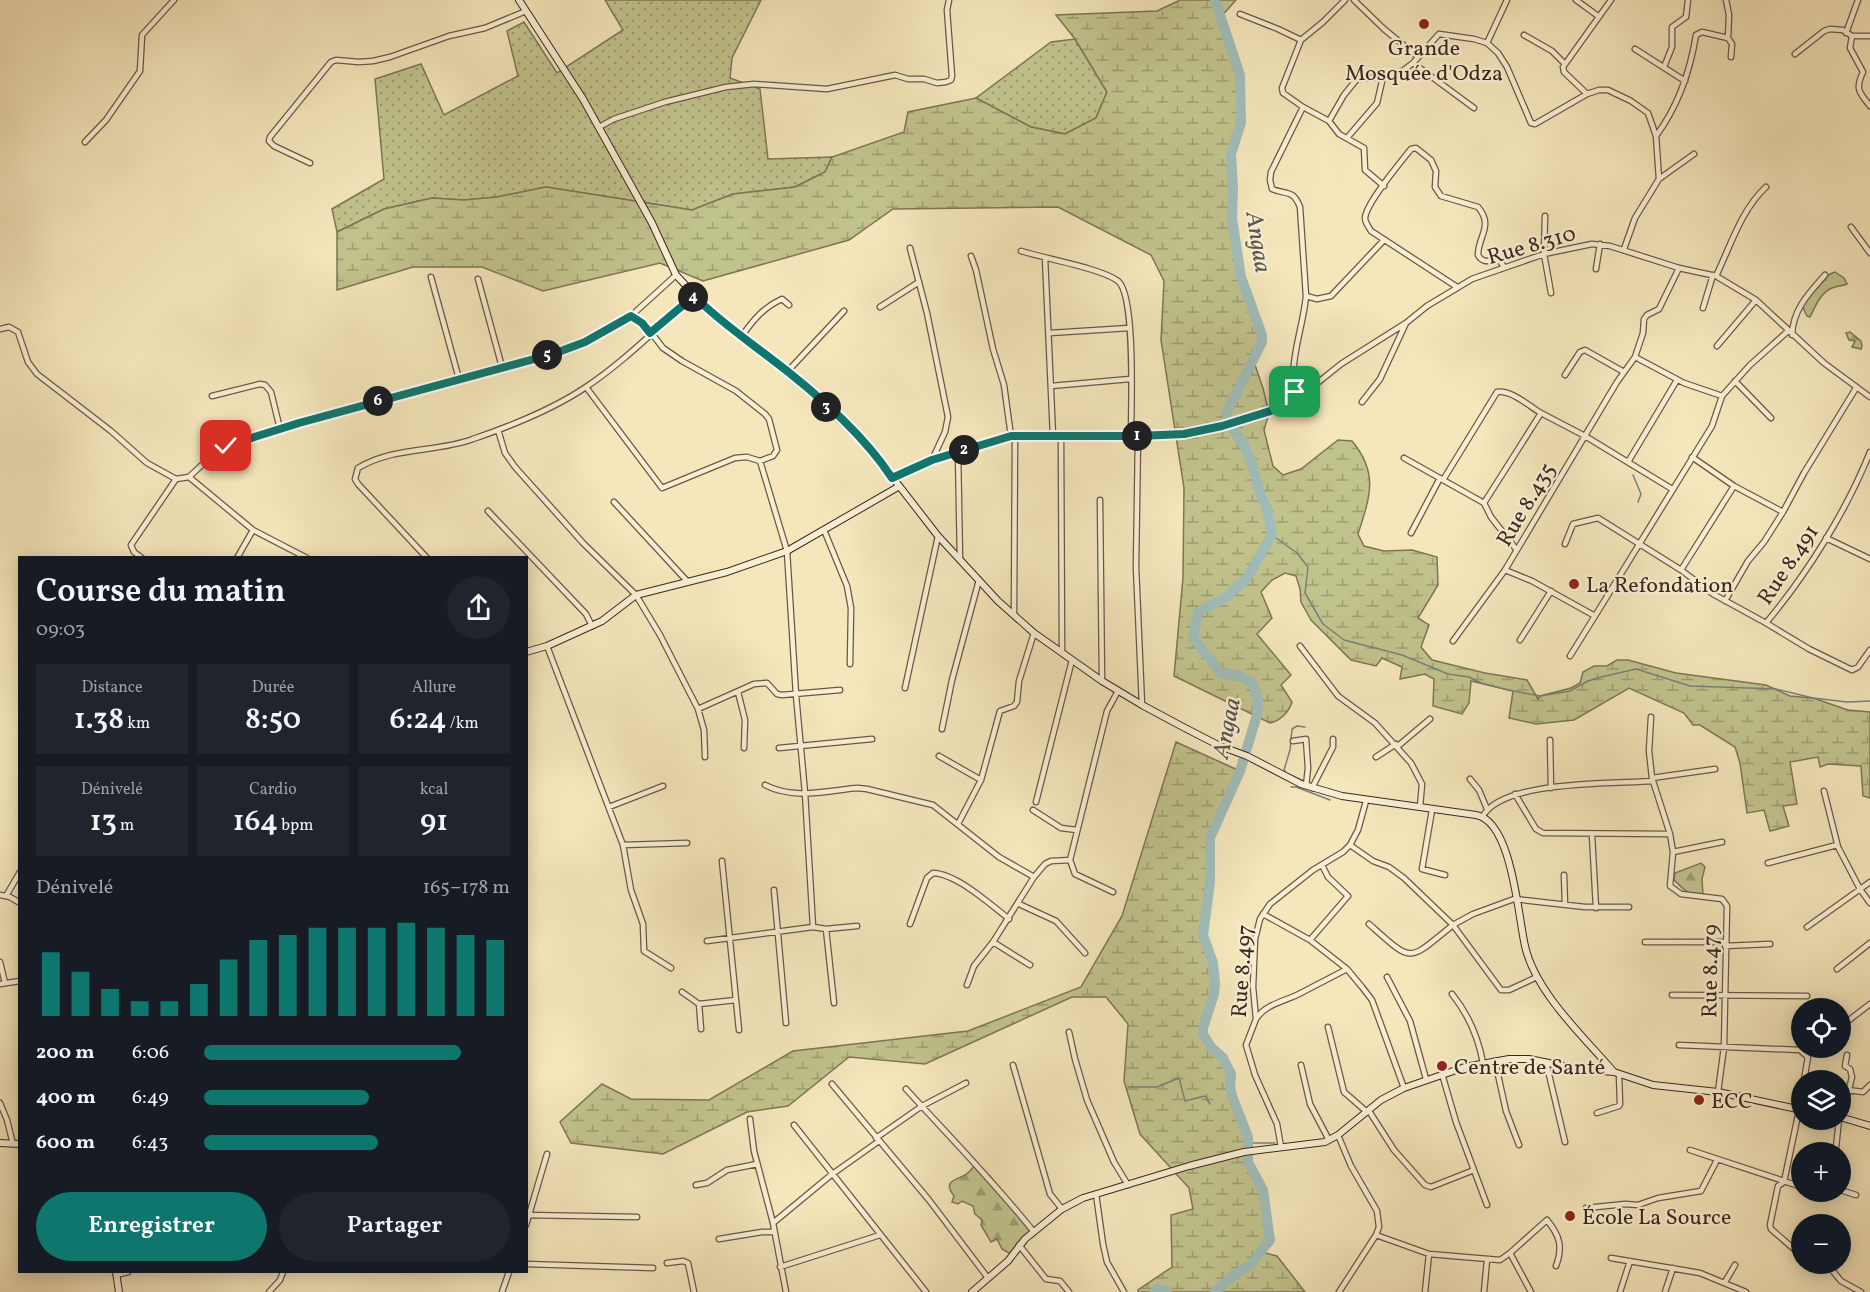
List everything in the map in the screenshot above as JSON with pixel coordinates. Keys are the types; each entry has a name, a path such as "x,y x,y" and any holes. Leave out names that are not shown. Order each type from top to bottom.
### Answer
{"street":[{"path":"85,142 106,120 140,71 142,35 174,0"},
{"path":"519,0 599,127 652,223 676,275 694,296 725,324 787,372 869,447 938,536 998,601 1034,633 1102,681 1142,705 1201,737 1247,756 1309,787 1366,801 1483,816 1493,825 1500,839 1518,899 1525,948 1537,977 1555,1003 1616,1073 1620,1104 1597,1113"},
{"path":"599,127 626,114 664,102 726,87 763,84 827,89 895,75 937,83 946,82 951,80 952,76 947,10 949,0"},
{"path":"1345,0 1301,40 1281,91 1303,107 1329,121 1339,134 1364,148 1365,170 1384,186"},
{"path":"1354,0 1418,57"},
{"path":"1487,43 1507,0"},
{"path":"1576,0 1598,16"},
{"path":"1587,94 1564,72 1563,67 1611,0"},
{"path":"1664,67 1671,53 1672,27 1686,17 1688,0"},
{"path":"1726,0 1729,15 1728,38 1732,44 1731,57"},
{"path":"1846,33 1858,0"},
{"path":"310,163 274,146 269,141 331,62 336,60 366,62 390,57 449,36 485,28 526,11"},
{"path":"1240,14 1301,40"},
{"path":"1795,54 1824,31 1836,29 1852,36 1870,36"},
{"path":"1656,136 1677,104 1691,67 1698,33 1728,38"},
{"path":"1329,121 1344,95 1357,79 1383,77 1401,72 1413,63 1439,34 1455,35 1487,43 1498,53 1507,67 1531,123 1599,90 1608,90 1631,101 1648,113 1656,136 1659,179"},
{"path":"1524,35 1552,51 1565,64"},
{"path":"1852,36 1850,48 1863,72 1857,84 1858,88 1870,106"},
{"path":"1635,49 1685,81"},
{"path":"1413,63 1474,108"},
{"path":"1347,138 1377,103 1383,77"},
{"path":"1297,400 1293,375 1306,296 1300,207 1297,199 1291,193 1272,189 1270,180 1271,172 1303,107"},
{"path":"1457,287 1371,231 1365,218 1369,206 1410,149 1416,148 1427,155 1436,171 1435,187 1441,196 1478,207 1485,218 1478,252 1480,258 1486,261 1500,261 1504,267"},
{"path":"1624,249 1635,218 1659,179 1694,154"},
{"path":"1703,308 1744,213 1756,196 1766,187"},
{"path":"1545,216 1544,254 1551,293"},
{"path":"1851,227 1870,253"},
{"path":"1306,296 1317,299 1331,296 1384,240"},
{"path":"1596,269 1600,244"},
{"name":"Rue 8.310","path":"1233,423 1275,411 1297,400 1341,364 1406,323 1427,306 1472,279 1544,254 1582,245 1600,244 1624,249 1679,268 1715,276 1756,300 1790,333 1870,397"},
{"path":"910,248 948,417 948,424 932,460"},
{"path":"1021,251 1112,277 1124,287 1127,297 1135,436 1136,567 1142,705"},
{"path":"971,256 1004,385 1013,436 1014,614"},
{"path":"1045,258 1051,386 1057,436 1062,653"},
{"path":"1679,268 1659,309 1644,319 1643,333 1635,357 1677,380 1722,396"},
{"path":"1570,656 1712,426 1722,396 1766,349 1790,333 1798,308 1825,274"},
{"path":"0,321 3,328 15,329 18,332 28,362 37,374 111,431 147,463 176,479 189,477 218,450 226,446 569,348 631,316 676,275"},
{"path":"431,278 459,379"},
{"path":"478,279 502,367"},
{"path":"880,307 919,282"},
{"path":"425,556 358,484 355,479 358,468 389,454 467,442 540,412 586,387 628,354 694,296"},
{"path":"742,336 752,320 770,305 782,299 789,304"},
{"path":"1717,346 1756,300"},
{"path":"787,372 844,311"},
{"path":"586,387 662,488 735,458 747,457 760,461 773,456 777,450 769,419 765,414 736,391 663,348 642,323 631,316"},
{"path":"1362,402 1380,379 1406,323"},
{"path":"1050,333 1129,328"},
{"path":"1565,375 1580,352 1585,350 1624,372"},
{"name":"Rue 8.435","path":"1595,616 1551,591 1505,570 1635,357"},
{"path":"1051,386 1130,379"},
{"path":"1628,462 1677,380"},
{"path":"1735,381 1772,418"},
{"path":"212,396 260,384 265,385 271,392 280,429"},
{"path":"1725,601 1748,561 1764,542 1783,512 1804,473 1857,388"},
{"path":"1411,533 1441,479 1497,392 1514,396 1672,489"},
{"path":"1484,503 1540,413"},
{"path":"892,478 932,460 1013,436 1184,434 1233,423"},
{"path":"498,430 505,453 515,467 583,543 636,595 660,635 698,710 704,730 705,757"},
{"path":"958,452 960,560"},
{"name":"Rue 8.491","path":"1565,543 1573,524 1598,518 1681,570 1725,601 1766,623 1789,596 1826,538 1870,452"},
{"path":"1692,457 1734,486 1783,512"},
{"path":"1404,458 1484,503 1491,517 1516,549"},
{"path":"760,461 787,551 813,927"},
{"path":"189,477 253,530 303,556"},
{"path":"139,556 134,552 131,545 176,479"},
{"path":"1681,570 1734,486"},
{"path":"528,651 548,646 602,621 636,595 727,572 787,551 898,487"},
{"path":"1100,500 1102,681"},
{"path":"614,502 687,581"},
{"path":"488,511 586,614 592,626"},
{"path":"238,556 253,530"},
{"path":"824,530 837,559 849,597 851,608 849,664"},
{"path":"905,688 938,536"},
{"path":"1826,538 1870,559"},
{"path":"1453,641 1505,570"},
{"path":"942,729 952,680 979,580"},
{"path":"1520,640 1551,591"},
{"path":"1766,623 1809,650 1852,670 1858,667 1870,650"},
{"path":"958,824 981,780 1000,711 1014,706 1017,702 1019,681 1034,633"},
{"path":"548,646 623,844 631,890 643,924 644,951 671,968"},
{"path":"1300,646 1338,696 1375,723 1397,745 1420,778 1422,784 1420,808"},
{"path":"1036,802 1072,660"},
{"path":"698,710 754,684 767,684 777,694 796,695 840,690"},
{"path":"1113,892 1075,874 1070,861 1107,711 1118,691"},
{"path":"738,692 745,720 744,748"},
{"name":"Rue 8.479","path":"1651,717 1648,751 1653,780 1670,834 1673,852 1671,888 1681,894 1725,901 1727,906 1725,1047 1718,1092"},
{"path":"1376,757 1397,745 1430,719"},
{"path":"779,748 872,739"},
{"path":"1293,741 1306,739 1309,787"},
{"path":"1309,787 1333,747 1333,739"},
{"path":"1550,740 1551,788"},
{"path":"939,756 981,780"},
{"path":"1483,816 1487,808 1515,794 1551,788 1653,780 1715,769"},
{"path":"1470,779 1479,790 1487,808"},
{"path":"765,785 785,793 867,789 933,805 999,856 1034,877"},
{"path":"609,807 663,786"},
{"path":"1824,791 1837,845 1870,903"},
{"path":"1515,794 1539,832 1592,835 1670,834"},
{"path":"1366,801 1358,830 1350,845 1404,878 1453,925 1501,990 1509,990 1537,977"},
{"path":"1033,810 1061,828 1077,830"},
{"path":"1432,810 1422,869 1445,875"},
{"path":"1592,835 1596,908"},
{"path":"1673,852 1722,842"},
{"path":"623,844 687,843"},
{"name":"Rue 8.497","path":"1281,1147 1276,1124 1255,1075 1246,1046 1256,1019 1253,987 1255,939 1263,914 1270,904 1350,845"},
{"path":"1768,863 1837,845"},
{"path":"722,861 739,1030"},
{"path":"967,985 974,966 1009,919 1034,877 1047,862 1070,861"},
{"path":"1310,940 1347,898 1347,894 1328,877 1322,865"},
{"path":"910,924 927,878 933,873 947,876 962,884 1009,919"},
{"path":"18,875 3,896 18,902"},
{"path":"1564,875 1565,905"},
{"path":"1807,927 1870,882"},
{"path":"774,890 786,1023"},
{"path":"1369,924 1408,955 1418,953 1453,925 1506,900 1518,899 1596,908 1629,907"},
{"path":"1018,904 1056,921 1085,953"},
{"path":"1263,914 1310,940 1347,969 1372,1000 1404,1088"},
{"path":"707,941 813,927 825,929 857,926"},
{"path":"825,929 834,1003"},
{"path":"993,942 1030,965"},
{"path":"1645,942 1770,944"},
{"path":"1837,969 1870,943"},
{"path":"0,962 3,983 18,981"},
{"path":"1256,1019 1259,1014 1273,1005 1347,969"},
{"path":"1387,977 1410,1021 1425,1079"},
{"path":"682,992 699,1004 736,1000"},
{"path":"1452,994 1469,1019 1479,1042 1483,1063"},
{"path":"1672,995 1807,996"},
{"path":"699,1004 701,1029"},
{"path":"1851,1019 1870,1004"},
{"path":"1328,1028 1344,1092 1368,1112 1394,1150 1425,1185 1431,1187 1474,1170"},
{"path":"1069,1032 1087,1100 1114,1162 1128,1185"},
{"path":"1679,1046 1795,1049 1808,1057 1806,1070"},
{"path":"972,1292 1008,1261 1019,1245 1034,1232 1062,1209 1083,1198 1248,1152 1329,1140 1381,1101 1404,1088 1425,1079 1483,1063 1520,1058 1578,1069 1616,1073 1653,1085 1718,1092 1791,1107"},
{"path":"1495,1061 1506,1111 1519,1145"},
{"path":"1546,1062 1565,1142"},
{"path":"1013,1065 1050,1194 1062,1209"},
{"path":"1301,1065 1310,1104 1329,1140"},
{"path":"1442,1074 1487,1205"},
{"path":"773,1223 831,1174 922,1106 966,1083"},
{"path":"832,1084 925,1195 988,1278"},
{"path":"1851,1090 1863,1092 1870,1085"},
{"path":"906,1089 989,1177 1034,1232"},
{"path":"0,1103 16,1144 0,1143"},
{"path":"750,1119 757,1164 773,1223 786,1292"},
{"path":"1851,1121 1870,1126"},
{"path":"794,1125 926,1292"},
{"path":"1791,1246 1771,1229 1770,1225 1778,1186 1784,1182 1795,1130"},
{"path":"1338,1135 1351,1166 1377,1211 1379,1227 1339,1292"},
{"path":"1690,1150 1717,1161 1791,1184"},
{"path":"547,1154 529,1215 637,1217"},
{"path":"1586,1208 1638,1205 1658,1198 1701,1191 1717,1161"},
{"path":"696,1185 707,1182 727,1170 757,1164"},
{"path":"1851,1193 1856,1195"},
{"path":"1095,1194 1107,1262 1124,1292"},
{"path":"1376,1235 1429,1254 1500,1260 1549,1220 1557,1235 1561,1250 1556,1266"},
{"path":"719,1239 774,1232"},
{"path":"780,1267 880,1235"},
{"path":"1019,1245 1046,1279 1060,1281 1069,1292"},
{"path":"1510,1253 1531,1292"},
{"path":"1425,1292 1429,1254"},
{"path":"1611,1258 1700,1273 1746,1292"},
{"path":"1484,1292 1487,1260"},
{"path":"1620,1292 1630,1261"},
{"path":"667,1263 688,1263 693,1292"},
{"path":"528,1264 653,1268"},
{"path":"1725,1282 1735,1265"},
{"path":"1665,1292 1673,1268"},
{"path":"269,1292 284,1273"},
{"path":"502,1292 509,1273"},
{"path":"116,1274 119,1292"},
{"path":"1835,1274 1841,1281 1861,1292"},
{"path":"1730,1292 1732,1285"}],"green space":[{"path":"605,0 761,0 732,58 730,78 760,89 768,159 832,157 825,172 795,187 733,194 692,210 546,187 497,197 464,200 432,198 384,209 337,232 332,209 384,179 375,79 421,64 444,115 518,76 507,31 524,22 557,73 623,30"},
{"path":"1180,0 1236,0 1220,18 1240,75 1241,123 1231,154 1232,218 1241,277 1262,335 1262,342 1253,359 1269,413 1264,430 1273,466 1283,475 1301,469 1338,440 1352,441 1361,453 1369,475 1370,486 1366,508 1358,534 1364,546 1384,551 1412,550 1437,557 1438,585 1418,618 1429,625 1421,647 1432,660 1485,673 1527,680 1538,699 1540,696 1571,688 1580,683 1583,672 1594,666 1607,666 1617,660 1628,660 1676,673 1766,685 1790,696 1813,698 1848,710 1870,712 1870,798 1863,796 1861,766 1828,764 1820,767 1818,757 1790,762 1797,804 1783,806 1789,826 1770,831 1764,810 1747,813 1740,763 1735,747 1700,725 1693,725 1684,713 1629,688 1574,720 1536,724 1509,718 1513,691 1471,681 1469,703 1462,714 1433,706 1434,679 1425,674 1400,679 1402,667 1382,658 1376,666 1351,660 1311,620 1301,602 1296,576 1285,573 1272,580 1261,592 1272,618 1257,634 1291,675 1281,685 1292,702 1284,716 1270,723 1174,676 1183,578 1184,488 1161,340 1164,281 1151,255 1058,207 893,209 849,240 703,281 660,263 543,291 482,267 413,267 337,290 337,232 384,209 432,198 464,200 497,197 546,187 692,210 733,194 795,187 825,172 832,157 904,132 908,112 976,98 1031,127 1065,134 1096,118 1107,92 1075,39 1056,15 1157,11"},
{"path":"1075,39 1107,92 1096,118 1065,134 1031,127 976,98 1051,42"},
{"path":"1835,272 1844,278 1847,284 1828,290 1819,300 1810,317 1807,316 1803,308 1804,302 1830,274"},
{"path":"1850,332 1861,341 1861,349 1852,347 1855,341 1849,340 1846,333"},
{"path":"1176,742 1240,771 1210,839 1210,882 1203,935 1213,963 1215,983 1214,994 1203,1028 1207,1041 1223,1058 1231,1074 1232,1096 1248,1137 1248,1162 1263,1190 1270,1240 1261,1252 1277,1256 1305,1292 1138,1292 1172,1267 1171,1215 1193,1209 1189,1188 1140,1134 1124,1081 1128,1024 1106,997 1072,997 925,1064 849,1057 788,1106 747,1112 663,1154 571,1143 560,1122 602,1084 631,1099 709,1100 793,1051 968,1031 1081,987 1122,916"},
{"path":"1701,863 1705,867 1702,879 1703,895 1683,889 1674,880 1675,873"},
{"path":"976,1164 990,1176 1034,1230 1011,1254 1002,1249 997,1239 991,1242 973,1206 962,1201 958,1204 952,1202 954,1196 949,1187 950,1184 966,1174"}],"waterway":[{"name":"Angaa","path":"1215,0 1240,75 1241,123 1231,154 1232,218 1241,277 1262,335 1262,342 1227,412 1228,421 1245,447 1252,464 1267,509 1272,535 1246,579 1225,598 1198,612 1193,638 1221,673 1240,676 1253,684 1258,701 1257,715 1240,771 1210,838 1210,882 1203,935 1213,963 1215,983 1203,1034 1211,1047 1223,1058 1231,1074 1232,1096 1248,1137 1248,1162 1263,1190 1270,1240 1251,1264 1215,1292"},
{"path":"1633,475 1641,494 1638,502"},
{"path":"1272,535 1297,553 1308,567 1305,593 1323,624 1344,640 1402,655 1448,674 1469,677 1481,683 1540,696 1570,691 1588,681 1636,669 1690,686 1776,689 1813,698 1847,702 1870,701"},
{"path":"1304,781 1284,770 1290,750 1292,729 1297,726 1305,727"},
{"path":"1291,787 1330,800"},
{"path":"1128,1087 1157,1087 1179,1078 1185,1101 1205,1096 1210,1104"},
{"path":"1248,1143 1275,1143"},
{"name":"Angaa","path":"1154,1292 1158,1289 1167,1292"}],"place":[{"name":"Grande Mosquée d'Odza","path":"1424,24"},
{"name":"La Refondation","path":"1574,584"},
{"name":"Centre de Santé","path":"1442,1066"},
{"name":"ECC","path":"1699,1100"},
{"name":"École La Source","path":"1570,1216"}],"route":[{"path":"226,446 299,423 553,354 585,342 631,316 642,323 650,333 694,296 725,324 805,387 848,426 869,447 892,478 932,460 1011,436 1184,434 1222,426 1290,405 1297,400 1295,392"}]}
